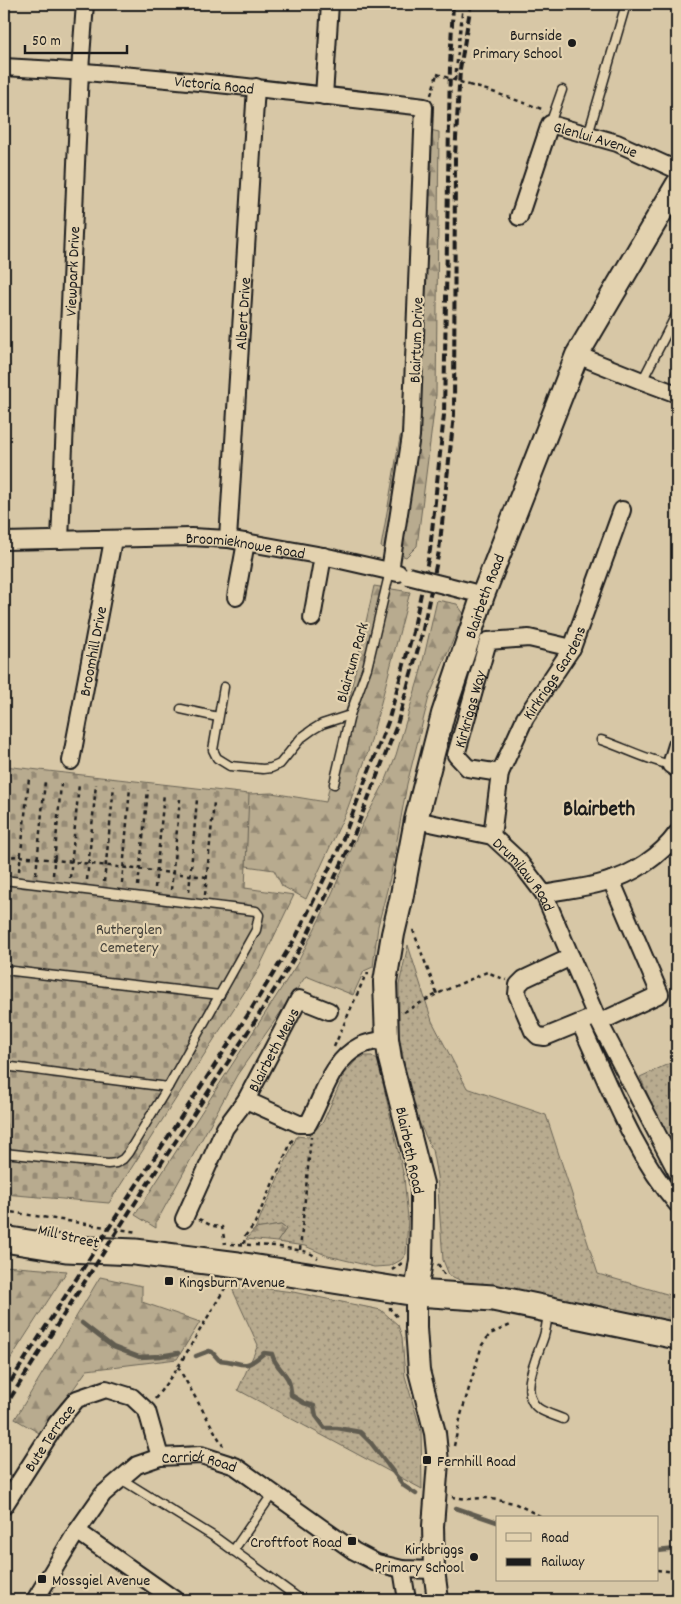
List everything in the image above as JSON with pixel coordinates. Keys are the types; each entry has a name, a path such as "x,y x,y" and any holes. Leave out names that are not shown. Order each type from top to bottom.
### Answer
{"main road":[{"name":"Blairbeth Road","path":"416,1292 420,1260 422,1184 391,1066 386,1030 385,982 416,820 443,714 484,595 577,355 677,185"},
{"name":"Mill Street","path":"4,1221 68,1234 135,1252"},
{"name":"Mill Street","path":"4,1239 66,1249 135,1252 238,1265"},
{"path":"238,1265 416,1292 493,1298 549,1308 677,1336"}],"street":[{"name":"Viewpark Drive","path":"60,540 80,70 85,4"},
{"path":"324,96 330,4"},
{"name":"Victoria Road","path":"4,66 80,70 256,87 324,96 427,102"},
{"name":"Albert Drive","path":"228,539 256,87"},
{"name":"Blairtum Drive","path":"390,571 411,436 427,102"},
{"name":"Glenlui Avenue","path":"519,217 550,124 617,143 677,170"},
{"path":"577,355 642,382 677,394"},
{"name":"Kirkriggs Gardens","path":"492,836 500,773 525,718 572,648 622,510"},
{"name":"Broomieknowe Road","path":"4,541 191,537 228,539 322,556 484,595"},
{"name":"Broomhill Drive","path":"71,761 113,540"},
{"path":"236,597 246,542"},
{"path":"312,618 322,556"},
{"name":"Kirkriggs Way","path":"500,773 468,768 456,755 488,641 529,638 572,648"},
{"path":"674,767 677,745"},
{"name":"Drumilaw Road","path":"416,820 492,836 518,860 544,894 598,1019 677,1172"},
{"path":"544,894 610,880 647,864 675,844"},
{"path":"570,957 524,979 518,985 517,994 533,1031 538,1036 546,1037 580,1023 598,1019 660,994 610,880"},
{"name":"Blairbeth Mews","path":"185,1216 225,1128 246,1100 299,999 329,1011"},
{"path":"580,1023 636,1144 677,1204"},
{"path":"303,1124 333,1071 351,1051 386,1030"},
{"name":"Blairbeth Mews","path":"246,1100 303,1124"},
{"path":"416,1292 419,1372 435,1433 438,1462 433,1526 434,1570 438,1600"},
{"name":"Bute Terrace","path":"4,1506 57,1423 77,1399 106,1389 132,1397 147,1411"},
{"path":"147,1411 160,1457"},
{"name":"Carrick Road","path":"35,1600 77,1531 103,1494 137,1465 160,1457 201,1455 235,1466 354,1551 377,1563 402,1569 434,1570"},
{"path":"77,1531 174,1600"},
{"path":"402,1569 407,1600"}],"lane":[{"path":"588,135 626,4"},
{"path":"550,124 562,90"},
{"path":"642,382 677,314"},
{"name":"Blairtum Park","path":"224,688 213,750 217,758 230,766 271,768 280,764 301,738 312,730 322,724 350,715 367,668 390,571"},
{"path":"181,709 218,717"},
{"path":"334,784 350,715"},
{"path":"601,740 674,767"},
{"path":"4,880 256,911 259,915 256,930 220,995 168,1087 123,1159 116,1164 97,1163 4,1152"},
{"path":"4,970 220,995"},
{"path":"4,1066 168,1087"},
{"path":"549,1308 545,1332 529,1381 530,1393 533,1402 539,1409 563,1419"},
{"path":"121,1479 171,1509 301,1600"},
{"path":"233,1551 273,1493"}],"path":[{"path":"455,80 463,4"},
{"path":"427,102 437,74 490,90 542,109 550,124"},
{"path":"19,872 29,778"},
{"path":"36,874 45,781"},
{"path":"53,876 61,784"},
{"path":"70,878 79,784"},
{"path":"86,890 96,784"},
{"path":"104,882 114,786"},
{"path":"122,883 130,787"},
{"path":"138,886 148,790"},
{"path":"154,899 164,793"},
{"path":"171,890 180,799"},
{"path":"189,892 198,799"},
{"path":"204,905 214,802"},
{"path":"4,857 20,856 207,877"},
{"path":"411,926 437,994"},
{"path":"386,1030 437,994 487,972 518,985"},
{"path":"300,1250 312,1133 303,1124"},
{"path":"185,1216 222,1228 225,1244"},
{"path":"147,1411 178,1367 238,1265"},
{"path":"453,1451 461,1415 482,1345 490,1334 513,1324"},
{"path":"178,1367 235,1466"},
{"path":"436,1494 467,1499 486,1498 514,1503 540,1516"},
{"path":"658,1570 677,1572"}],"green space":[{"path":"430,130 439,132 436,395 417,546 406,557 381,547 400,437 421,400"},
{"path":"374,586 410,592 368,752 347,810 306,899 282,886 274,870 246,866 248,794 272,793 326,802"},
{"path":"437,600 457,604 464,614 429,697 407,784 391,874 378,926 373,967 364,971 353,995 306,976 237,1075 156,1223 156,1228 135,1215 297,964 329,900 362,825 386,780 396,755 420,674"},
{"name":"Rutherglen Cemetery","path":"4,766 249,794 245,888 294,895 256,974 109,1203 4,1194"},
{"path":"408,945 432,1021 467,1088 546,1115 598,1274 677,1297 677,1327 476,1288 449,1275 443,1260 437,1176 432,1150 412,1107 399,1034 399,985"},
{"path":"372,1056 378,1061 404,1177 408,1218 406,1254 401,1260 390,1266 374,1267 328,1256 305,1246 277,1242 286,1229 281,1225 255,1229 297,1136 305,1137 309,1135 323,1122 344,1075 357,1059"},
{"path":"677,1060 677,1155 640,1077"},
{"path":"281,1225 286,1229 277,1242 246,1239 255,1229"},
{"path":"4,1266 67,1271 4,1369"},
{"path":"100,1277 142,1286 142,1302 200,1322 177,1359 87,1370 41,1434 15,1419"},
{"path":"230,1284 293,1292 381,1310 398,1325 402,1337 405,1376 421,1431 422,1489 238,1390 258,1345"}],"waterway":[{"path":"82,1323 113,1347 139,1357 178,1353"},
{"path":"196,1356 209,1351 219,1360 246,1364 251,1363 264,1353 272,1354 274,1360 289,1381 291,1395 304,1403 314,1406 316,1416 325,1428 360,1432 371,1443 404,1486 416,1494"},
{"path":"456,1508 496,1522"},
{"path":"658,1551 677,1549"}],"railway":[{"path":"4,1392 296,937 340,846 388,722 413,632 430,550 444,415 450,66 453,4"},
{"path":"4,1408 137,1200 255,1021 304,942 348,850 397,725 422,634 439,551 454,415 455,156 460,69 471,4"}],"place":[{"name":"Burnside Primary School","path":"572,43"},
{"name":"Kingsburn Avenue","path":"169,1281"},
{"name":"Fernhill Road","path":"427,1460"},
{"name":"Croftfoot Road","path":"352,1541"},
{"name":"Kirkbriggs Primary School","path":"474,1557"},
{"name":"Mossgiel Avenue","path":"42,1579"}],"district":[{"name":"Blairbeth","path":"599,808"}]}
